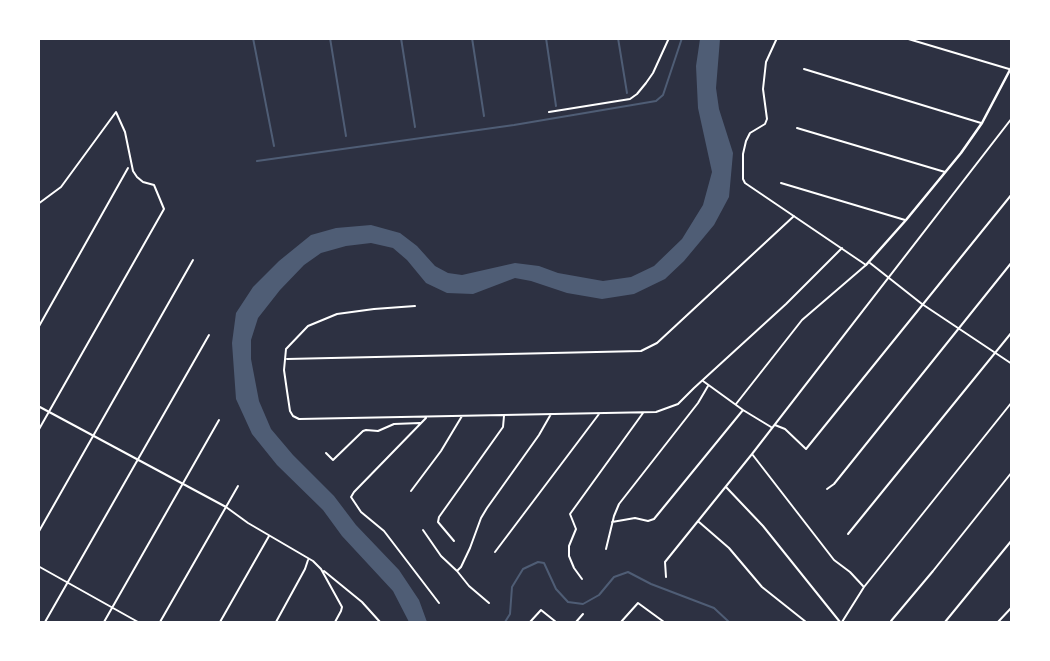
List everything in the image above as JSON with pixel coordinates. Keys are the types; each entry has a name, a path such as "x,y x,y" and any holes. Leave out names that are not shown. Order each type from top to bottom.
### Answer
{"street":[{"path":"549,112 630,99 653,73 669,38"},
{"path":"777,38 766,62 764,89 767,118 765,124 750,133 743,154 745,183 1012,364"},
{"path":"736,404 802,320 867,264 946,172 982,123 1011,68 905,38"},
{"path":"804,69 982,123"},
{"path":"38,204 61,187 116,112 125,132 133,171 143,182 154,185 164,209 38,431"},
{"path":"666,577 666,562 1012,118"},
{"path":"797,128 946,172"},
{"path":"38,328 128,168"},
{"path":"781,183 906,220"},
{"path":"774,425 785,429 806,449 1012,194"},
{"path":"286,359 641,351 657,343 794,216"},
{"path":"415,306 337,314 308,326 286,349 285,370 293,416 299,419 656,412 678,404 842,248"},
{"path":"38,533 193,260"},
{"path":"827,489 834,484 1012,262"},
{"path":"848,534 1012,332"},
{"path":"45,622 209,335"},
{"path":"702,380 772,428"},
{"path":"606,548 619,504 698,403 708,386"},
{"path":"726,486 763,526 841,622 864,587 1012,402"},
{"path":"38,406 226,507 308,559 362,602 380,622"},
{"path":"612,522 635,518 648,521 654,519 743,410"},
{"path":"582,579 569,556 569,545 576,529 570,514 644,412"},
{"path":"495,552 600,413"},
{"path":"457,571 487,508 552,414"},
{"path":"411,491 441,451 463,415"},
{"path":"454,541 438,522 439,517 503,426 504,415"},
{"path":"427,417 351,497 361,512 384,531 439,603"},
{"path":"104,622 219,420"},
{"path":"326,453 333,460 366,430 378,431 394,424 421,423"},
{"path":"752,454 834,560 864,587"},
{"path":"891,621 1012,472"},
{"path":"160,622 238,486"},
{"path":"698,521 729,548 762,587 806,622"},
{"path":"423,530 435,548 469,586 489,603"},
{"path":"220,622 269,535"},
{"path":"945,622 1012,540"},
{"path":"276,622 308,559"},
{"path":"38,566 138,622"},
{"path":"321,569 342,607 335,622"},
{"path":"621,622 638,603 664,622"},
{"path":"998,622 1012,607"},
{"path":"530,622 541,610 556,622"},
{"path":"576,622 583,614"}],"water":[{"path":"700,39 720,39 716,88 719,109 733,153 729,197 714,225 665,279 634,294 602,299 567,293 515,278 473,294 447,293 426,283 393,248 371,243 321,253 304,265 258,318 251,340 251,359 259,401 271,429 399,570 419,600 427,622 409,622 393,591 342,536 323,510 277,465 252,434 236,399 232,343 236,313 253,287 279,261 311,235 336,228 371,225 400,233 417,246 435,266 448,273 462,275 515,263 603,281 631,277 654,266 682,239 703,205 712,172 698,108 696,66"}],"waterway":[{"path":"253,38 274,146"},
{"path":"330,38 346,136"},
{"path":"401,38 415,127"},
{"path":"472,38 484,116"},
{"path":"546,38 556,106"},
{"path":"618,38 627,93"},
{"path":"257,161 514,125 656,101 663,95 682,38"},
{"path":"505,622 510,614 512,587 523,569 538,562 544,563 556,589 568,602 583,604 599,595 614,577 628,572 651,584 714,608 729,622"}]}
